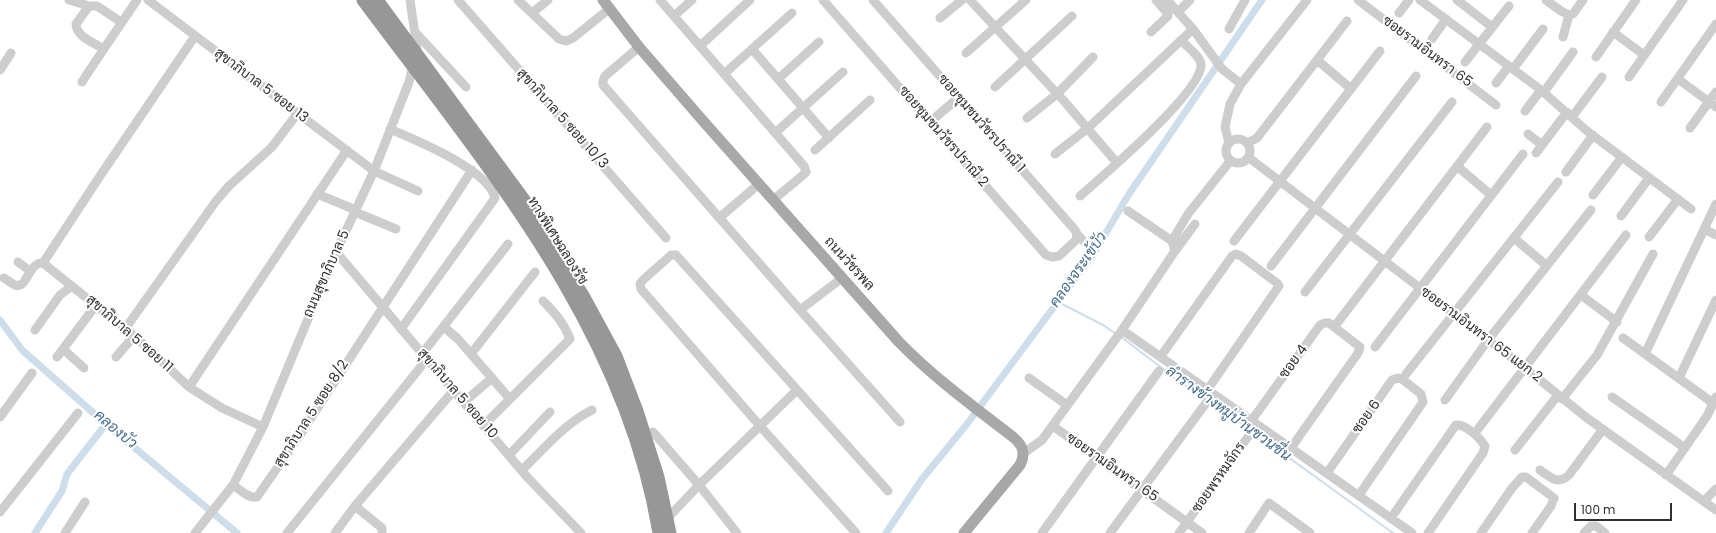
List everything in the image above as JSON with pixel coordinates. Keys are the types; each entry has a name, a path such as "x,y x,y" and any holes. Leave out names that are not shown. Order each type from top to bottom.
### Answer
{"highway":[{"name":"ทางพิเศษฉลองรัช","path":"363,0 517,206 578,306 606,361 628,416 644,469 659,533"},
{"name":"ทางพิเศษฉลองรัช","path":"377,0 526,201 585,299 616,356 637,411 658,477 670,533"}],"main road":[{"name":"ถนนวัชรพล","path":"606,5 639,47 758,184 910,353 970,404 1019,441 1023,447 1024,453"},
{"path":"964,533 1020,465 1024,453"}],"street":[{"path":"69,0 95,4 122,22"},
{"path":"82,82 122,22 130,13 137,0"},
{"name":"สุขาภิบาล 5 ซอย 13","path":"148,0 374,171 418,191"},
{"name":"ถนนสุขาภิบาล 5","path":"195,533 233,485 263,427 336,252 374,171 409,82 417,48 416,32 410,0"},
{"name":"สุขาภิบาล 5 ซอย 10/3","path":"458,0 666,238"},
{"path":"518,0 559,39 566,41 573,38 606,5"},
{"path":"532,13 548,0"},
{"path":"660,0 804,166 806,172 773,200"},
{"path":"674,16 692,0"},
{"path":"700,46 750,0"},
{"name":"ซอยชุมชนวัชรปราณี 2","path":"823,0 1046,255 1052,257 1059,256 1076,240 1077,234"},
{"name":"ซอยชุมชนวัชรปราณี 1","path":"873,0 1092,250"},
{"path":"940,18 962,0"},
{"path":"970,0 1088,128 1117,163"},
{"path":"966,53 1026,0"},
{"path":"1151,32 1168,16 1156,0"},
{"path":"1166,0 1193,29 1222,69 1241,84"},
{"path":"1178,12 1190,0"},
{"path":"1229,29 1245,0"},
{"path":"1229,143 1236,139 1244,140 1250,150 1248,157 1242,162 1235,162 1231,160 1227,154 1229,143 1225,127 1230,104 1241,84 1306,0"},
{"name":"ซอยรามอินทรา 65","path":"1358,0 1496,105"},
{"path":"1399,13 1409,0"},
{"path":"1420,0 1511,67 1542,91 1592,135 1691,209"},
{"path":"1546,0 1569,15"},
{"path":"1563,37 1569,15 1573,14 1584,0"},
{"path":"1596,57 1636,0"},
{"path":"1629,77 1683,0"},
{"path":"1462,1 1492,27"},
{"path":"95,4 76,24 76,28 83,36 104,49"},
{"path":"1465,62 1509,6"},
{"path":"724,74 792,13"},
{"path":"995,87 1072,16"},
{"path":"1432,39 1446,19"},
{"path":"1247,143 1257,138 1348,21"},
{"path":"1662,102 1716,24"},
{"path":"1055,154 1088,128 1193,29"},
{"path":"1496,83 1543,29"},
{"path":"416,32 466,87"},
{"path":"1613,32 1644,55"},
{"path":"4,278 16,286 20,285 25,281 30,271 36,264 43,264 98,179 195,36"},
{"path":"1080,196 1117,163 1173,109 1187,93 1199,73 1201,65 1199,58 1181,40"},
{"path":"778,80 819,42"},
{"path":"639,47 605,76 603,85 900,422"},
{"path":"752,49 829,138"},
{"path":"1234,241 1350,88 1380,51"},
{"path":"1525,111 1573,52"},
{"path":"0,70 11,53"},
{"path":"1027,118 1057,94 1093,57"},
{"path":"1317,60 1350,88"},
{"path":"775,133 843,72"},
{"path":"1271,266 1416,76"},
{"path":"1536,153 1602,77"},
{"path":"1678,79 1712,105"},
{"path":"1690,128 1712,105 1716,92"},
{"path":"930,122 958,98"},
{"path":"815,150 870,100"},
{"path":"1305,292 1452,102"},
{"path":"125,329 216,201 229,186 272,147 297,114"},
{"path":"1338,322 1458,167 1487,127"},
{"path":"390,128 435,149 472,170 494,192 495,198 401,329"},
{"path":"1528,134 1542,145"},
{"path":"1566,172 1592,135"},
{"path":"189,387 347,150"},
{"path":"1375,347 1522,154"},
{"name":"ซอยรามอินทรา 65 แยก 2","path":"1248,157 1385,260 1603,430 1716,510"},
{"path":"1593,195 1622,157"},
{"path":"1172,241 1188,214 1231,160"},
{"path":"1458,167 1491,195"},
{"path":"383,307 472,170"},
{"path":"1620,216 1649,178"},
{"path":"1406,374 1558,182"},
{"path":"719,218 758,184"},
{"path":"317,194 396,230"},
{"path":"1649,237 1678,199"},
{"path":"1645,354 1716,204"},
{"path":"1445,400 1488,340 1591,210"},
{"path":"1128,211 1172,241 1175,251"},
{"path":"1053,426 1195,224"},
{"path":"1704,229 1716,235"},
{"path":"1476,431 1626,236"},
{"path":"1514,238 1547,266"},
{"path":"287,533 419,369 424,356 444,327 508,244"},
{"name":"สุขาภิบาล 5 ซอย 10","path":"336,252 522,470 581,533"},
{"path":"1161,356 1232,256 1236,254 1241,256 1279,286 1208,389"},
{"path":"1515,450 1597,355 1617,322 1644,268 1653,254"},
{"path":"856,533 760,426 641,289 640,284 643,280 671,255 676,255 888,491"},
{"path":"18,262 30,271"},
{"name":"สุขาภิบาล 5 ซอย 11","path":"43,264 134,336 189,387 218,406 263,427"},
{"path":"471,354 535,272"},
{"path":"800,310 842,278"},
{"path":"35,330 60,295 72,286"},
{"path":"1581,295 1617,322"},
{"path":"1679,378 1716,300"},
{"path":"490,419 570,339 566,328 555,313 543,301"},
{"path":"57,357 96,305"},
{"name":"สุขาภิบาล 5 ซอย 8/2","path":"233,485 253,498 257,497 300,435 383,307"},
{"name":"ซอย 4","path":"1252,420 1320,325 1329,323 1360,347 1358,353 1291,448"},
{"path":"444,327 471,354 510,399"},
{"path":"1119,334 1161,356 1412,533"},
{"path":"116,357 134,336"},
{"path":"1623,338 1679,378 1715,400 1707,416 1666,474"},
{"path":"63,349 84,368"},
{"path":"1042,533 1159,372"},
{"path":"0,417 32,373"},
{"path":"464,402 492,378"},
{"path":"1029,378 1067,406"},
{"name":"ซอย 6","path":"1328,473 1392,380 1398,378 1402,379 1422,397 1423,402 1359,495"},
{"path":"335,533 355,506 454,390"},
{"path":"653,533 699,485 797,390"},
{"path":"1612,397 1685,448"},
{"path":"1110,533 1206,403"},
{"path":"522,470 566,427 579,416 592,410"},
{"path":"509,455 550,412"},
{"path":"0,512 78,413"},
{"path":"1391,518 1456,425 1463,425 1476,431 1485,446 1483,452 1428,533"},
{"name":"ซอยรามอินทรา 65","path":"1024,453 1042,440 1053,426 1202,533"},
{"path":"1540,470 1551,478 1564,480 1570,475 1603,430"},
{"path":"653,432 699,485 737,533"},
{"name":"ซอยพรหมจักร","path":"1179,533 1250,434"},
{"path":"1481,533 1512,488 1522,477 1526,477 1554,498 1553,503 1532,533"},
{"path":"1704,501 1716,489"},
{"path":"65,533 85,502"},
{"path":"1248,533 1269,503 1310,533"},
{"path":"355,506 382,528 382,533"},
{"path":"1584,533 1591,526 1596,526 1605,533"}],"waterway":[{"name":"คลองจระเข้บัว","path":"886,533 922,479 967,424 1094,253 1129,194 1262,0"},
{"name":"ลำรางข้างหมู่บ้านชวนชื่น","path":"1058,302 1103,325 1116,334"},
{"name":"คลองบัว","path":"0,320 22,350 106,424 237,533"},
{"name":"ลำรางข้างหมู่บ้านชวนชื่น","path":"1120,336 1180,382 1237,420 1393,533"},
{"path":"35,533 62,491 67,474 106,424"}]}
